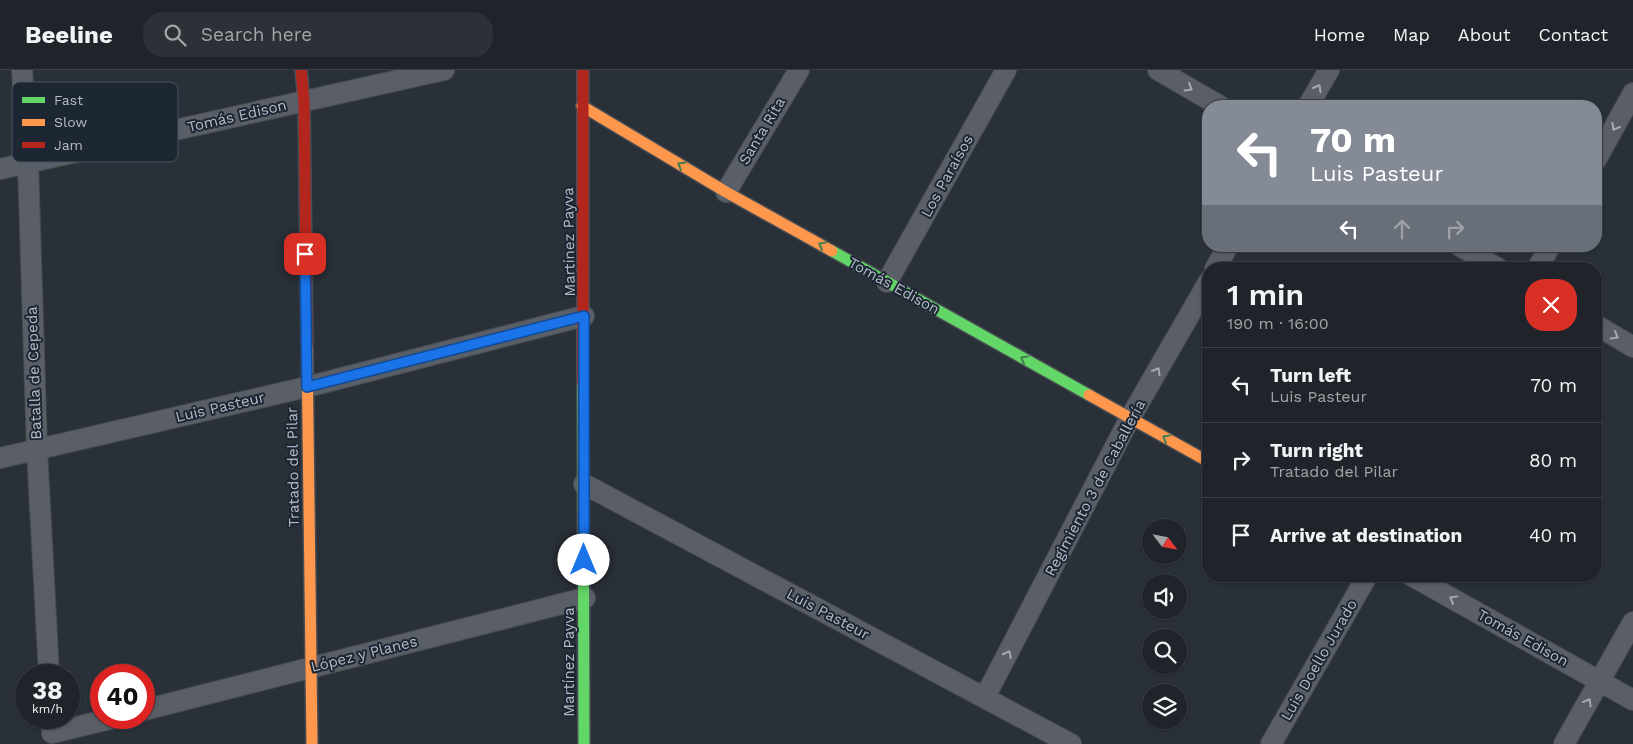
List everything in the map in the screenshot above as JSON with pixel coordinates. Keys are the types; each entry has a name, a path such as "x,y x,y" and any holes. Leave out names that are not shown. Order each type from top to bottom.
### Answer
{"street":[{"name":"Tratado del Pilar","path":"301,70 304,102 312,744"},
{"name":"Tomás Edison","path":"178,130 444,70"},
{"name":"Martínez Payva","path":"583,70 584,744"},
{"name":"Santa Rita","path":"726,192 799,70"},
{"name":"Los Paraísos","path":"887,282 1006,70"},
{"path":"1158,70 1210,100"},
{"path":"1312,100 1329,70"},
{"path":"1602,149 1633,93"},
{"name":"Tomás Edison","path":"582,106 726,192 1202,458"},
{"name":"Tomás Edison","path":"0,169 33,162"},
{"name":"Batalla de Cepeda","path":"28,163 37,450 48,664"},
{"path":"1470,252 1487,262"},
{"name":"Regimiento 3 de Caballería","path":"985,697 1130,418 1202,292"},
{"name":"Luis Pasteur","path":"0,458 307,387 584,316"},
{"path":"1602,329 1633,347"},
{"name":"Luis Pasteur","path":"584,484 1071,744"},
{"name":"Luis Doello Jurado","path":"1272,744 1364,582"},
{"name":"Tomás Edison","path":"1423,582 1633,700"},
{"name":"López y Planes","path":"155,707 585,598"},
{"path":"1564,744 1633,622"},
{"path":"52,732 90,723"}],"traffic: fast":[{"path":"832,251 1089,395"},
{"path":"583,384 584,744"}],"traffic: slow":[{"path":"582,106 726,192 832,251"},
{"path":"307,346 312,744"},
{"path":"1089,395 1202,458"}],"traffic: jam":[{"path":"301,70 304,101 307,346"},
{"path":"583,70 583,384"}],"route":[{"path":"305,254 307,387 584,316 584,560"}]}
